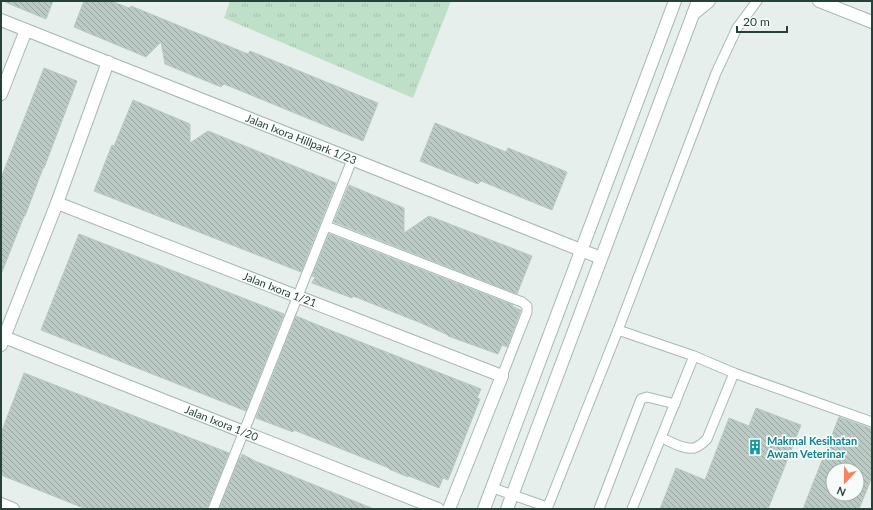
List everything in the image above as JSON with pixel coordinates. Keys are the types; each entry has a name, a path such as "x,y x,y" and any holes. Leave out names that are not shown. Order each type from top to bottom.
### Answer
{"street":[{"path":"507,509 698,1"},
{"path":"693,15 709,1"},
{"path":"819,1 872,22"},
{"path":"484,509 673,3"},
{"name":"Jalan Ixora Hillpark 1/23","path":"1,20 601,258"},
{"path":"1,94 26,30"},
{"path":"3,340 58,203 108,62"},
{"name":"Jalan Ixora 1/21","path":"58,203 502,376"},
{"name":"Jalan Ixora 1/20","path":"3,340 244,432 438,509"},
{"path":"449,509 502,376"}],"lane":[{"path":"493,488 547,508 618,330 716,73 737,28 757,1"},
{"path":"213,509 352,160"},
{"path":"326,226 522,302 527,306 527,312 502,376"},
{"path":"618,330 694,356 734,373 872,422"},
{"path":"632,509 694,356"},
{"path":"662,438 684,447 694,448 702,444 707,439 734,373"},
{"path":"599,509 641,399 647,397 675,404"}],"green space":[{"path":"230,1 451,1 413,98 224,18"}],"building":[{"path":"5,1 53,1 46,19"},
{"path":"84,1 111,1 129,8 131,6 248,54 250,51 378,103 363,141 224,84 221,87 165,64 161,42 146,57 74,27"},
{"path":"44,68 77,81 25,216 1,272 1,178"},
{"path":"133,100 190,124 190,143 208,131 336,183 301,272 94,191 112,145 114,146"},
{"path":"435,123 506,152 508,148 567,172 552,210 481,181 478,184 420,161"},
{"path":"349,185 404,208 404,233 429,216 532,256 517,294 334,222"},
{"path":"79,234 284,314 246,411 41,330"},
{"path":"329,234 513,305 512,306 521,310 507,347 502,345 498,354 448,336 421,323 353,296 352,298 312,283 315,277 312,276"},
{"path":"296,316 481,389 477,398 480,399 448,480 443,478 439,488 409,476 408,477 294,430 293,432 256,418"},
{"path":"24,373 229,453 207,509 86,509 1,475 1,433"},
{"name":"Makmal Kesihatan Awam Veterinar","path":"756,408 801,425 768,509 660,509 676,468 705,480 729,418 749,426"},
{"path":"839,417 872,429 872,477 865,494 865,462 825,462 825,502 862,502 859,509 803,509"},
{"path":"242,454 255,461 374,509 219,509"}],"place":[{"name":"Makmal Kesihatan Awam Veterinar","path":"755,447"}]}
